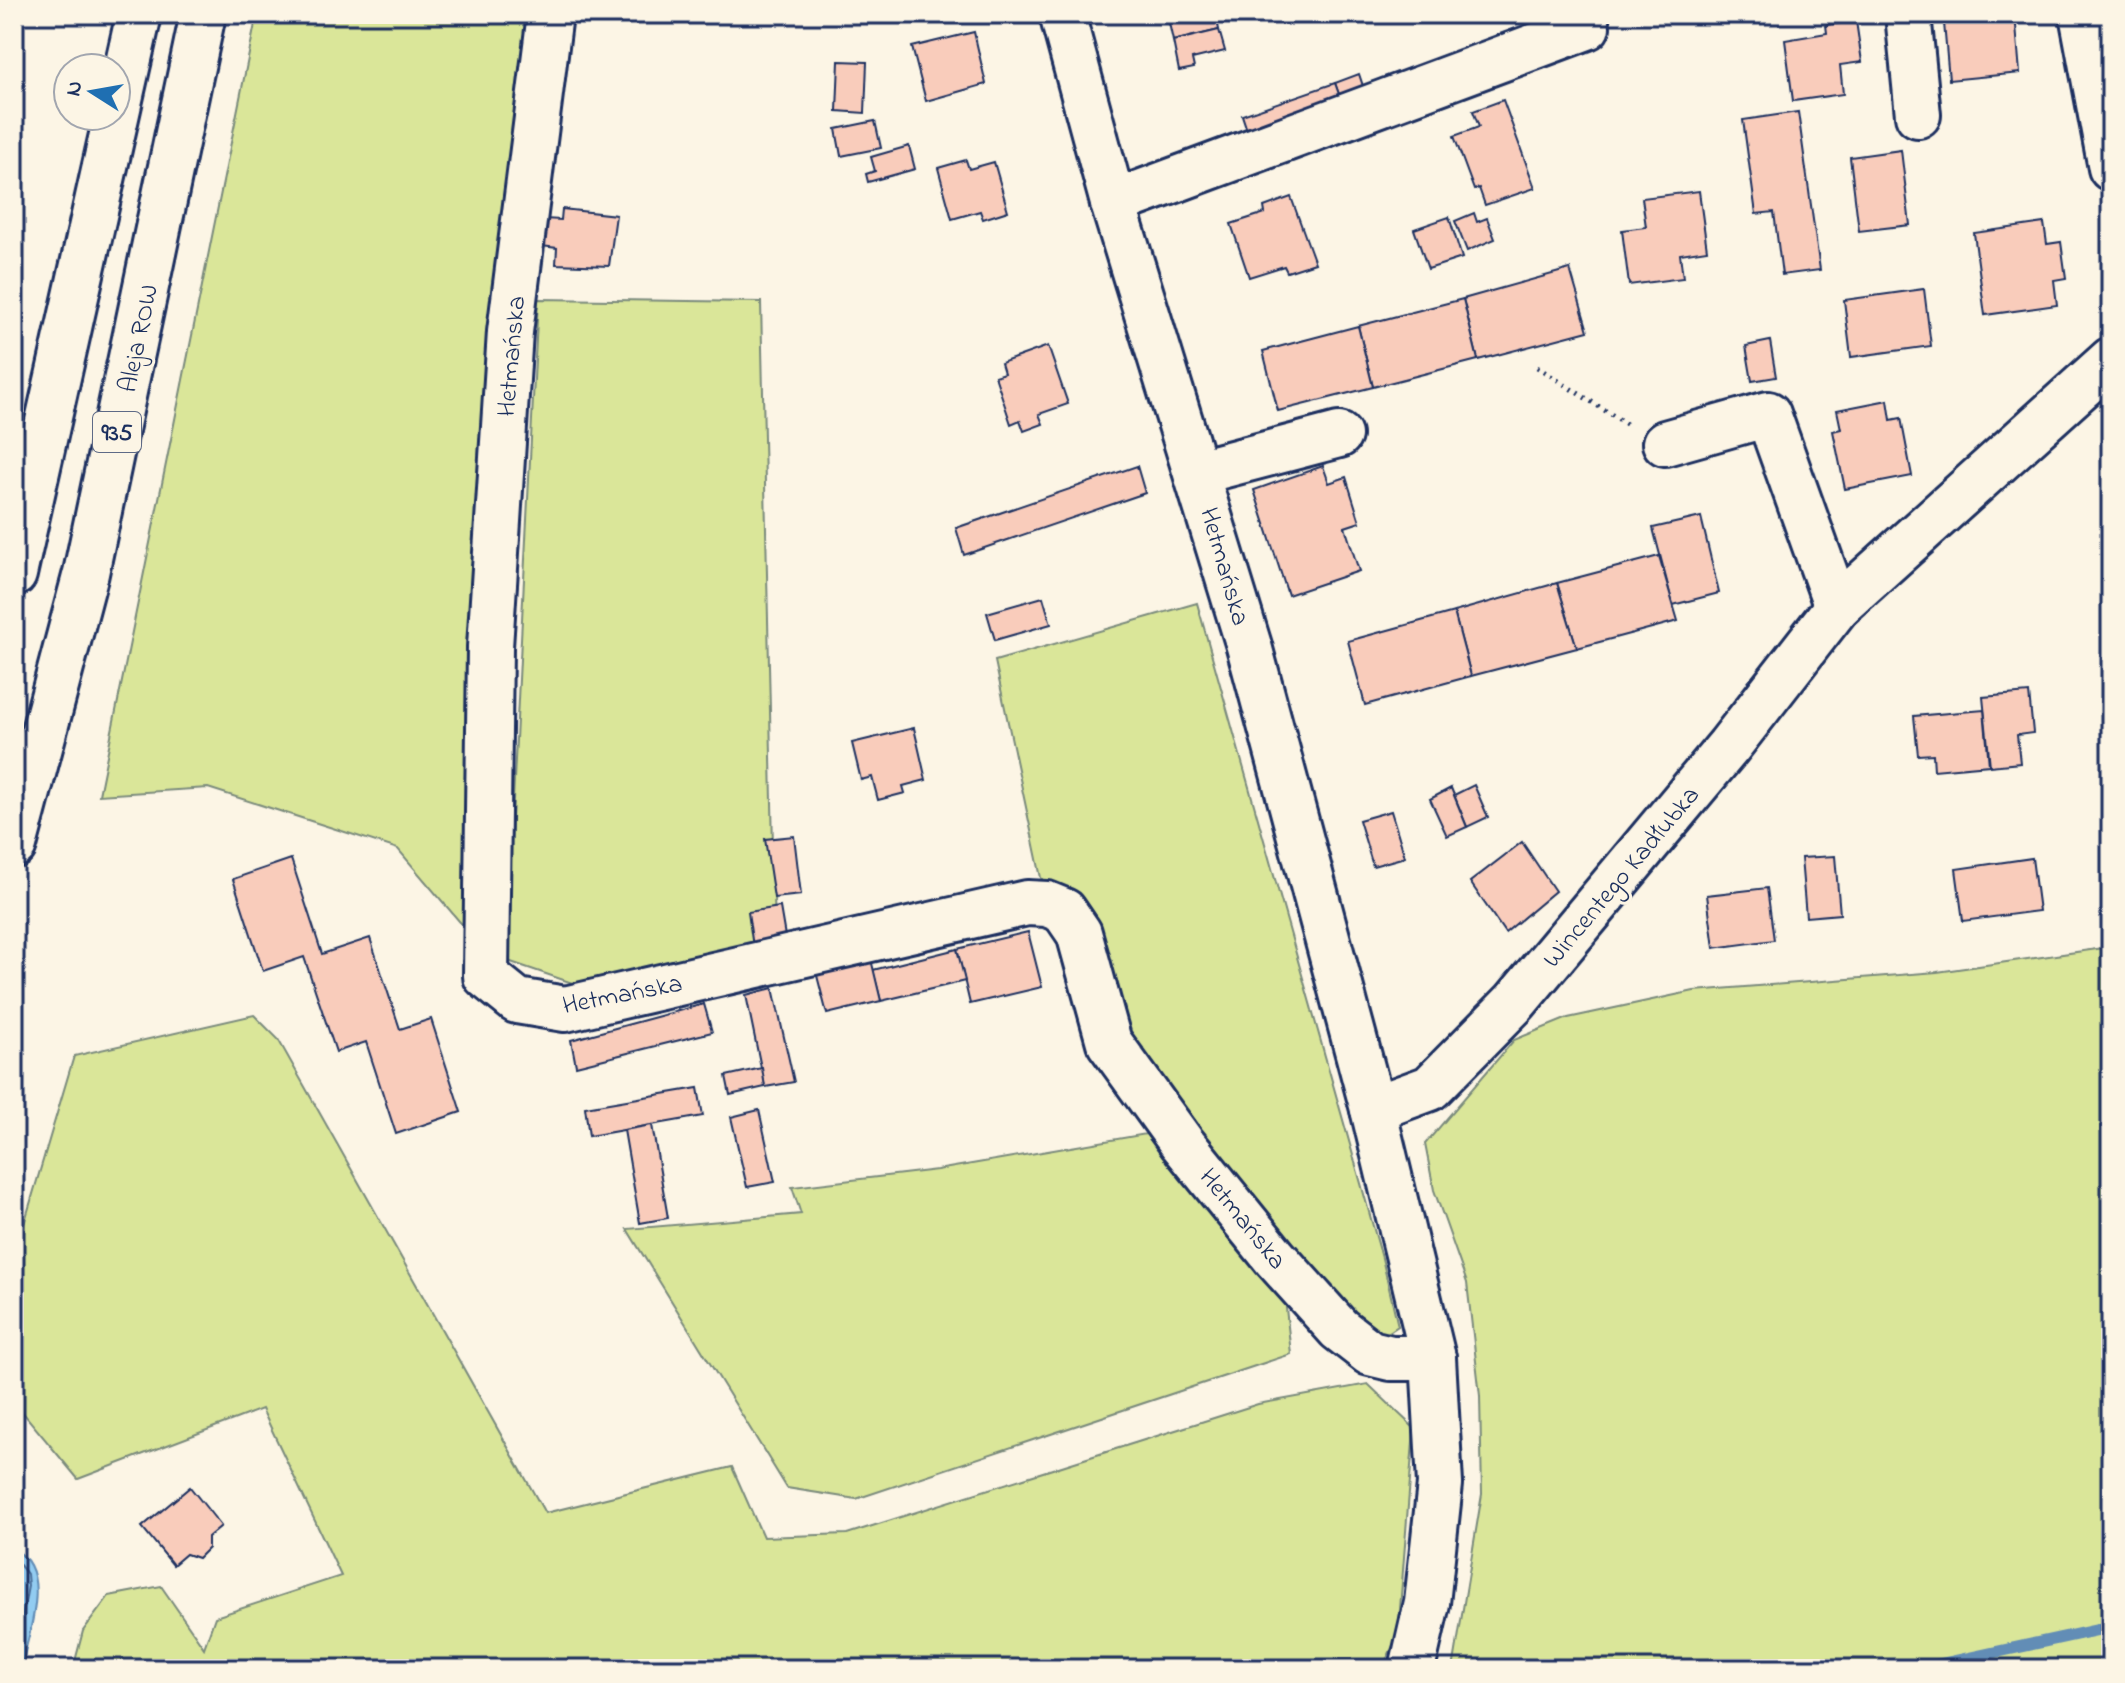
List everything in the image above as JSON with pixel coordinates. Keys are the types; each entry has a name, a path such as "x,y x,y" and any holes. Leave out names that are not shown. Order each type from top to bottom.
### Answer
{"street":[{"path":"14,574 139,14"},
{"name":"Aleja ROW","path":"14,845 86,573 203,14"},
{"name":"Hetmańska","path":"550,14 510,332 490,647 486,976 517,1001 565,1009 1027,903 1047,904 1064,911 1079,933 1109,1042 1182,1143 1275,1258 1339,1329 1370,1353 1391,1358 1433,1358"},
{"name":"Hetmańska","path":"1062,14 1113,203 1198,472 1253,661 1373,1109 1433,1358 1440,1484 1427,1603 1412,1669"},
{"path":"1908,14 1918,115"},
{"path":"2082,14 2111,168"},
{"path":"1113,203 1587,27"},
{"name":"Wincentego Kadłubka","path":"1373,1109 1430,1088 1515,1002 1729,746 1837,607 2111,360"},
{"path":"1665,443 1768,414 1837,607"},
{"name":"Hetmańska","path":"1198,472 1339,435"}],"path":[{"path":"14,44 18,14"},
{"path":"1537,367 1639,432 1665,443"}],"green space":[{"path":"257,14 533,14 470,934 398,849 208,788 99,795"},
{"path":"538,299 761,302 775,938 581,986 505,960"},
{"path":"1197,603 1382,1258 1398,1326 1383,1336 1354,1323 1138,1062 1057,889 1041,878 995,661"},
{"path":"2111,947 2111,1669 1453,1669 1482,1494 1480,1396 1467,1283 1434,1190 1425,1144 1514,1040 1568,1018 1694,991 1937,972"},
{"path":"254,1015 278,1039 545,1513 732,1467 763,1537 847,1534 1258,1404 1368,1384 1414,1428 1398,1635 1382,1669 73,1669 83,1631 109,1596 161,1586 204,1648 215,1617 341,1576 262,1409 78,1479 14,1402 14,1258 74,1056"},
{"path":"1146,1134 1284,1290 1291,1354 856,1499 787,1488 627,1229 801,1214 792,1187 937,1170"}],"water":[{"path":"14,1549 26,1559 36,1587 21,1669 14,1669"}],"building":[{"path":"1167,14 1216,14 1219,30 1173,41"},
{"path":"2015,14 2020,73 1949,80 1944,23 1957,22 1956,19"},
{"path":"1856,21 1862,62 1840,65 1843,94 1793,101 1785,40 1827,33 1826,25"},
{"path":"1219,30 1225,51 1192,59 1194,68 1179,71 1173,41"},
{"path":"974,32 986,84 926,101 912,47"},
{"path":"839,61 867,62 865,113 837,111"},
{"path":"1359,74 1365,92 1341,100 1335,83"},
{"path":"1335,83 1341,100 1248,133 1242,115"},
{"path":"1503,100 1535,188 1485,205 1479,188 1474,190 1454,136 1479,127 1473,111"},
{"path":"1798,112 1820,270 1782,275 1774,212 1756,214 1743,120"},
{"path":"875,121 881,148 841,156 836,129"},
{"path":"909,146 915,169 868,182 866,174 875,171 871,157"},
{"path":"1901,150 1910,225 1859,231 1850,157"},
{"path":"966,160 969,169 994,162 1008,211 983,219 980,211 952,219 938,168"},
{"path":"1699,191 1707,250 1680,254 1683,278 1629,285 1622,230 1646,227 1642,198"},
{"path":"1291,197 1315,263 1287,272 1284,266 1249,277 1231,224 1265,213 1264,207"},
{"path":"562,209 616,215 609,266 556,264 557,248 541,246 544,219 561,220"},
{"path":"1474,213 1477,222 1487,218 1495,239 1467,251 1455,221"},
{"path":"1449,217 1462,258 1428,269 1414,229"},
{"path":"2044,223 2047,244 2061,242 2066,278 2054,280 2057,305 1985,315 1974,233"},
{"path":"1570,269 1588,331 1478,360 1463,299"},
{"path":"1924,289 1931,346 1851,357 1844,300"},
{"path":"1463,299 1478,360 1373,387 1358,326"},
{"path":"1358,326 1373,387 1278,411 1263,351"},
{"path":"1770,341 1776,377 1752,381 1746,346"},
{"path":"1048,346 1068,404 1039,414 1043,424 1024,431 1020,420 1011,424 995,376 1004,373 1001,363"},
{"path":"1888,400 1891,420 1901,418 1912,476 1845,489 1833,431 1841,429 1837,410"},
{"path":"1137,466 1145,493 964,555 956,528"},
{"path":"1323,466 1329,483 1346,477 1360,522 1345,527 1359,571 1288,595 1254,490"},
{"path":"1701,517 1719,593 1673,605 1653,528"},
{"path":"1659,556 1678,621 1577,648 1557,583"},
{"path":"1557,583 1577,648 1471,676 1454,612"},
{"path":"1043,597 1051,624 995,640 987,613"},
{"path":"1454,612 1471,676 1365,705 1348,641"},
{"path":"2029,693 2033,733 2017,735 2020,763 1990,766 1983,697"},
{"path":"1984,710 1989,765 1934,770 1933,754 1918,755 1914,716"},
{"path":"914,728 926,780 903,786 905,793 878,800 872,777 861,780 852,743"},
{"path":"1474,785 1488,817 1467,827 1454,795"},
{"path":"1451,788 1467,827 1447,836 1430,799"},
{"path":"1391,811 1405,857 1373,866 1359,820"},
{"path":"794,836 801,895 774,898 765,839"},
{"path":"1522,842 1555,891 1505,933 1470,882"},
{"path":"1835,856 1840,914 1806,917 1801,858"},
{"path":"2032,858 2039,911 1963,921 1956,869"},
{"path":"291,859 322,954 370,938 400,1029 431,1019 461,1112 396,1134 366,1042 336,1052 304,957 263,971 233,879"},
{"path":"1767,888 1774,940 1714,948 1707,895"},
{"path":"780,907 787,948 754,954 748,912"},
{"path":"1028,932 1042,987 970,1004 957,949"},
{"path":"957,949 965,981 881,1001 873,970"},
{"path":"870,955 881,1001 827,1014 815,968"},
{"path":"773,988 794,1082 765,1087 746,995"},
{"path":"704,1004 712,1032 576,1066 571,1040"},
{"path":"762,1068 765,1087 730,1095 726,1076"},
{"path":"698,1088 703,1116 589,1136 585,1107"},
{"path":"759,1110 775,1182 747,1187 731,1117"},
{"path":"652,1125 668,1218 640,1223 624,1130"},
{"path":"190,1487 221,1526 208,1537 208,1548 198,1558 186,1554 173,1565 142,1527"}],"waterway":[{"path":"1918,1669 2111,1627"}]}
